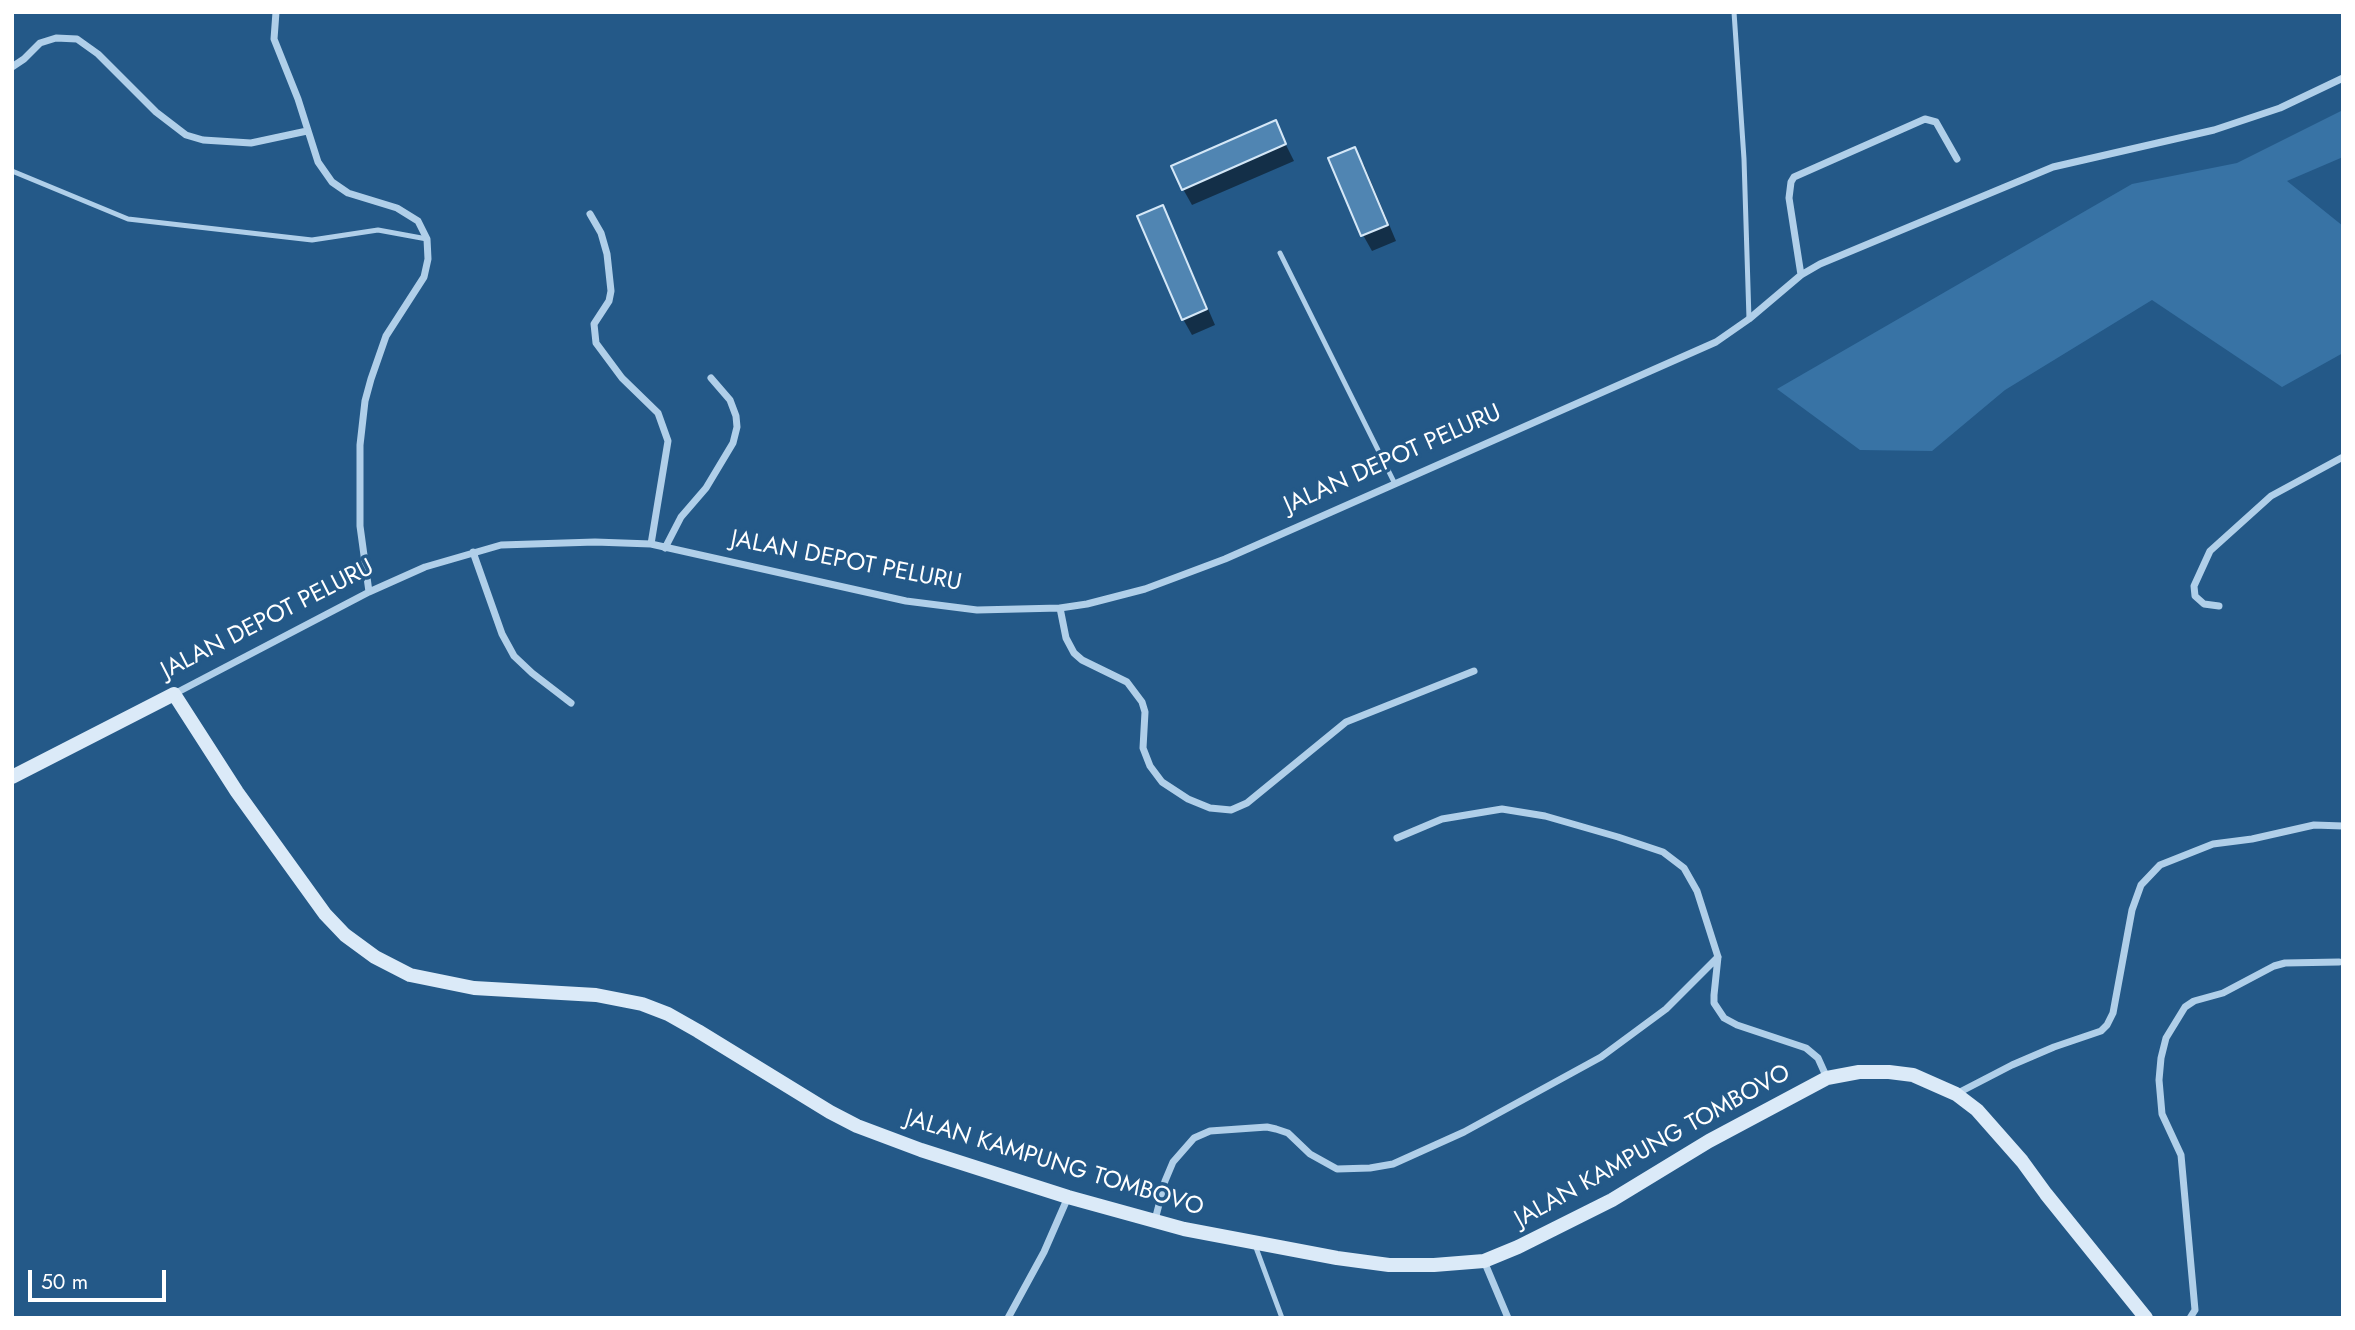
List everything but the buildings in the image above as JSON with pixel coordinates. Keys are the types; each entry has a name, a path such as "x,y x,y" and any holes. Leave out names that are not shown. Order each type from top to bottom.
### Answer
{"street":[{"path":"276,12 274,39 318,162 332,182 348,193 397,208 418,221 427,239 428,259 424,277 386,336 365,401 360,445 360,526 369,592"},
{"path":"12,67 40,43 56,38 77,40 97,54 156,112 186,135 203,140 251,143 307,131"},
{"name":"JALAN DEPOT PELURU","path":"12,777 369,592 425,567 501,545 561,542 651,544 906,601 977,610 1060,608 1145,589 1226,559 1716,342 1749,319 1801,275 1820,264 2053,167 2214,130 2280,108 2343,78"},
{"path":"1801,275 1788,198 1794,177 1925,119 1936,122 1957,159"},
{"path":"590,214 601,233 607,254 611,291 609,301 594,324 596,342 622,378 657,413 668,441 651,544"},
{"path":"665,548 673,528 706,488 733,443 737,427 736,416 730,400 711,378"},
{"path":"2219,606 2204,604 2195,596 2194,586 2210,551 2271,496 2343,457"},
{"path":"473,552 502,634 514,656 571,703"},
{"path":"1060,608 1066,638 1074,653 1082,660 1127,682 1142,702 1145,712 1143,748 1150,766 1162,782 1188,799 1210,808 1231,810 1247,803 1346,722 1474,671"},
{"name":"JALAN KAMPUNG TOMBOVO","path":"174,694 237,792 325,914 345,935 375,957 410,975 436,982 485,989 596,995 642,1003 678,1020 797,1093 857,1126 921,1150 1068,1197 1184,1229 1337,1258 1389,1265 1484,1261 1602,1205 1758,1114 1827,1078 1859,1072 1889,1072 1913,1076 1956,1094 1977,1110 2004,1139 2146,1318"},
{"path":"1397,838 1442,819 1502,809 1545,816 1663,852 1684,868 1692,880 1718,957 1714,1003 1724,1018 1737,1025 1806,1048 1818,1058 1827,1078"},
{"path":"1956,1094 2012,1065 2101,1031 2107,1025 2113,1013 2132,910 2141,886 2160,865 2213,844 2252,839 2314,825 2343,827"},
{"path":"1155,1220 1173,1162 1194,1139 1210,1131 1267,1127 1276,1129 1288,1133 1310,1154 1337,1169 1393,1164 1464,1132 1601,1058 1666,1009 1718,957"},
{"path":"2190,1318 2195,1310 2183,1165 2162,1114 2159,1080 2166,1038 2185,1007 2194,1001 2223,993 2285,963 2339,962"},
{"path":"1008,1318 1044,1252 1068,1197"},
{"path":"1484,1261 1508,1318"}],"lane":[{"path":"1734,12 1744,159 1749,319"},
{"path":"12,171 128,219 312,240 378,230 427,239"},
{"path":"1280,253 1395,484"},
{"path":"1254,1242 1282,1318"}],"shaded area":[{"path":"2343,110 2343,157 2287,181 2343,226 2343,353 2282,387 2152,300 2005,390 1932,451 1860,450 1777,389 2132,184 2237,163"}]}
